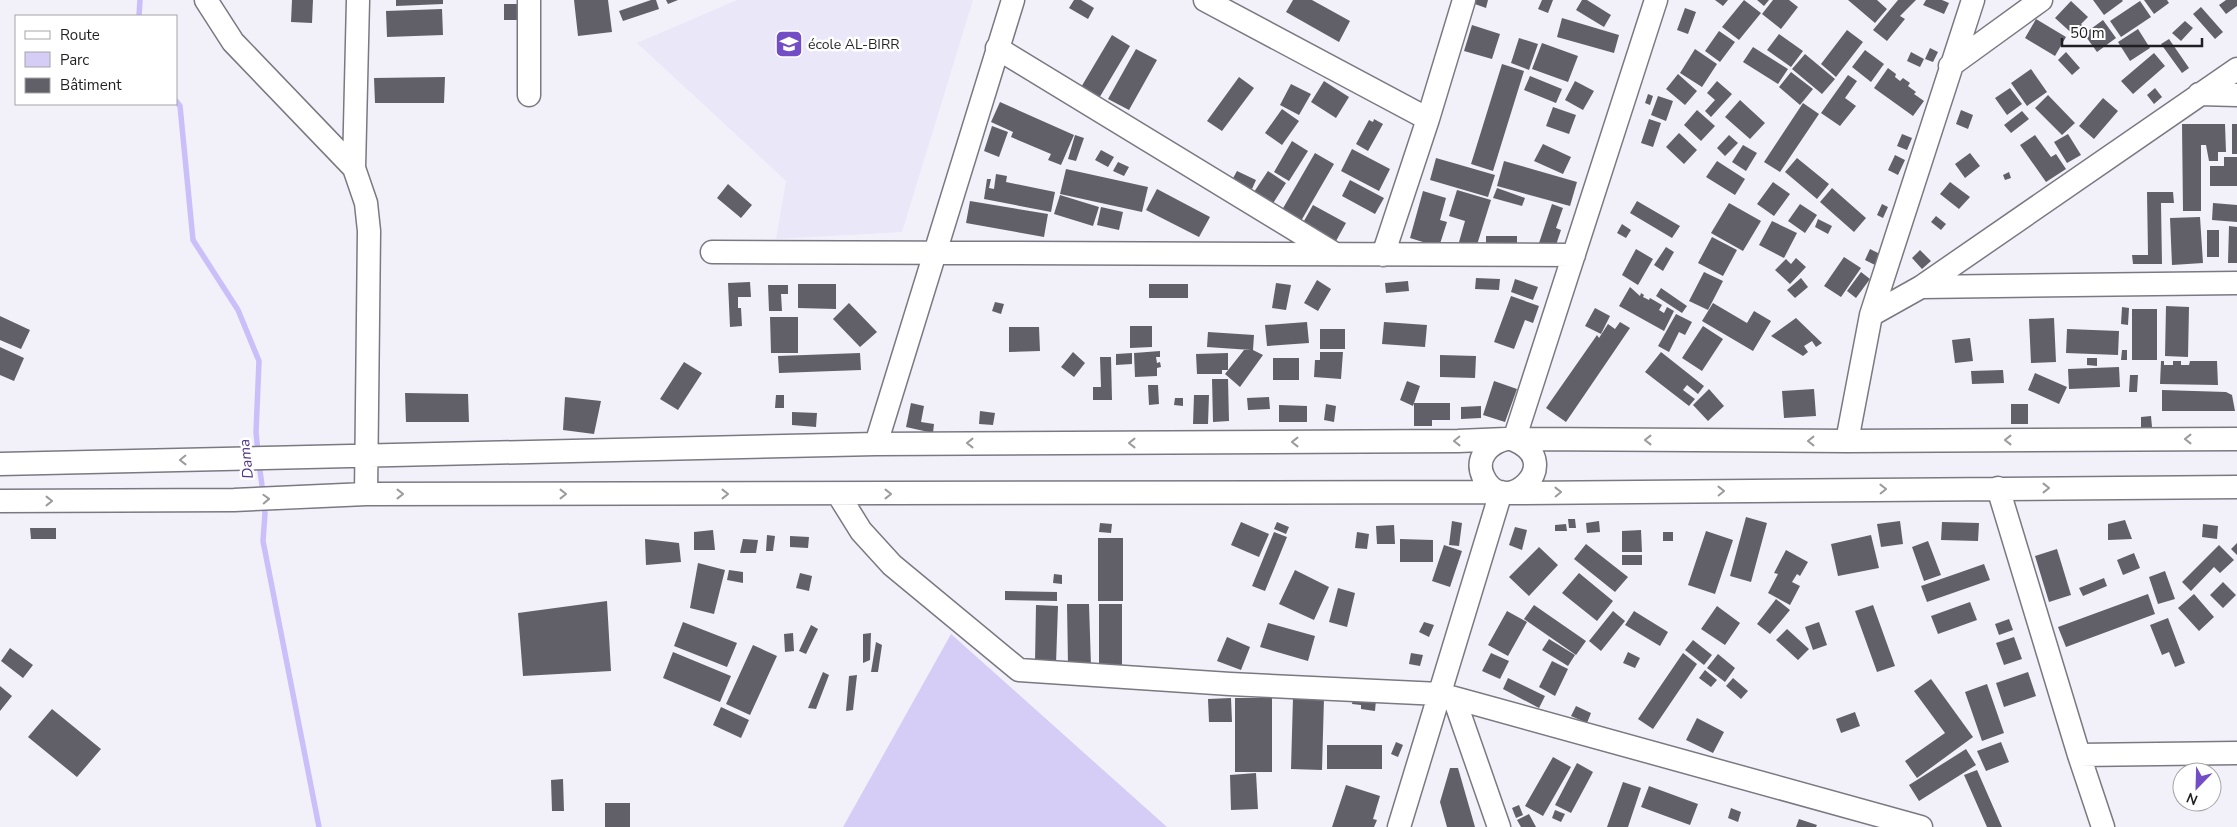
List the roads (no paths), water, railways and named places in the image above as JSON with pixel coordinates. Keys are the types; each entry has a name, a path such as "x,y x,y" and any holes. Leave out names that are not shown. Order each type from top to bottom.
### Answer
{"street":[{"path":"206,0 233,42 354,168"},
{"path":"358,0 354,168 366,203 368,231 366,494"},
{"path":"529,0 529,95"},
{"path":"876,444 1012,0"},
{"path":"1205,0 1428,119"},
{"path":"1383,255 1428,119 1464,0"},
{"path":"1510,439 1574,255 1656,0"},
{"path":"1847,441 1871,315 1931,132 1950,66 1973,0"},
{"path":"1950,66 2041,0"},
{"path":"997,48 1336,255"},
{"path":"1871,315 1922,287 2237,69"},
{"path":"2199,94 2237,95"},
{"path":"712,252 1574,255"},
{"path":"1922,287 2237,283"},
{"path":"0,464 876,444 1448,441 1510,439 1847,441 2237,439"},
{"path":"1510,439 1528,449 1535,464 1530,480 1518,491 1505,492 1487,483 1481,468 1485,452 1490,445 1510,439"},
{"path":"0,501 234,500 366,494 1505,492 2237,487"},
{"path":"1998,488 2079,755 2103,827"},
{"path":"1399,827 1447,696 1505,492"},
{"path":"838,494 861,531 892,565 1019,670 1447,696 1922,827"},
{"path":"1447,696 1499,827"},
{"path":"2079,755 2237,753"}],"waterway":[{"name":"Dama","path":"139,15 140,0"},
{"name":"Dama","path":"178,104 180,106 193,240 238,310 259,361 256,432 258,453"},
{"name":"Dama","path":"259,463 263,493"},
{"name":"Dama","path":"264,502 263,541 319,827"}],"place":[{"name":"école AL-BIRR","path":"789,44"}]}
